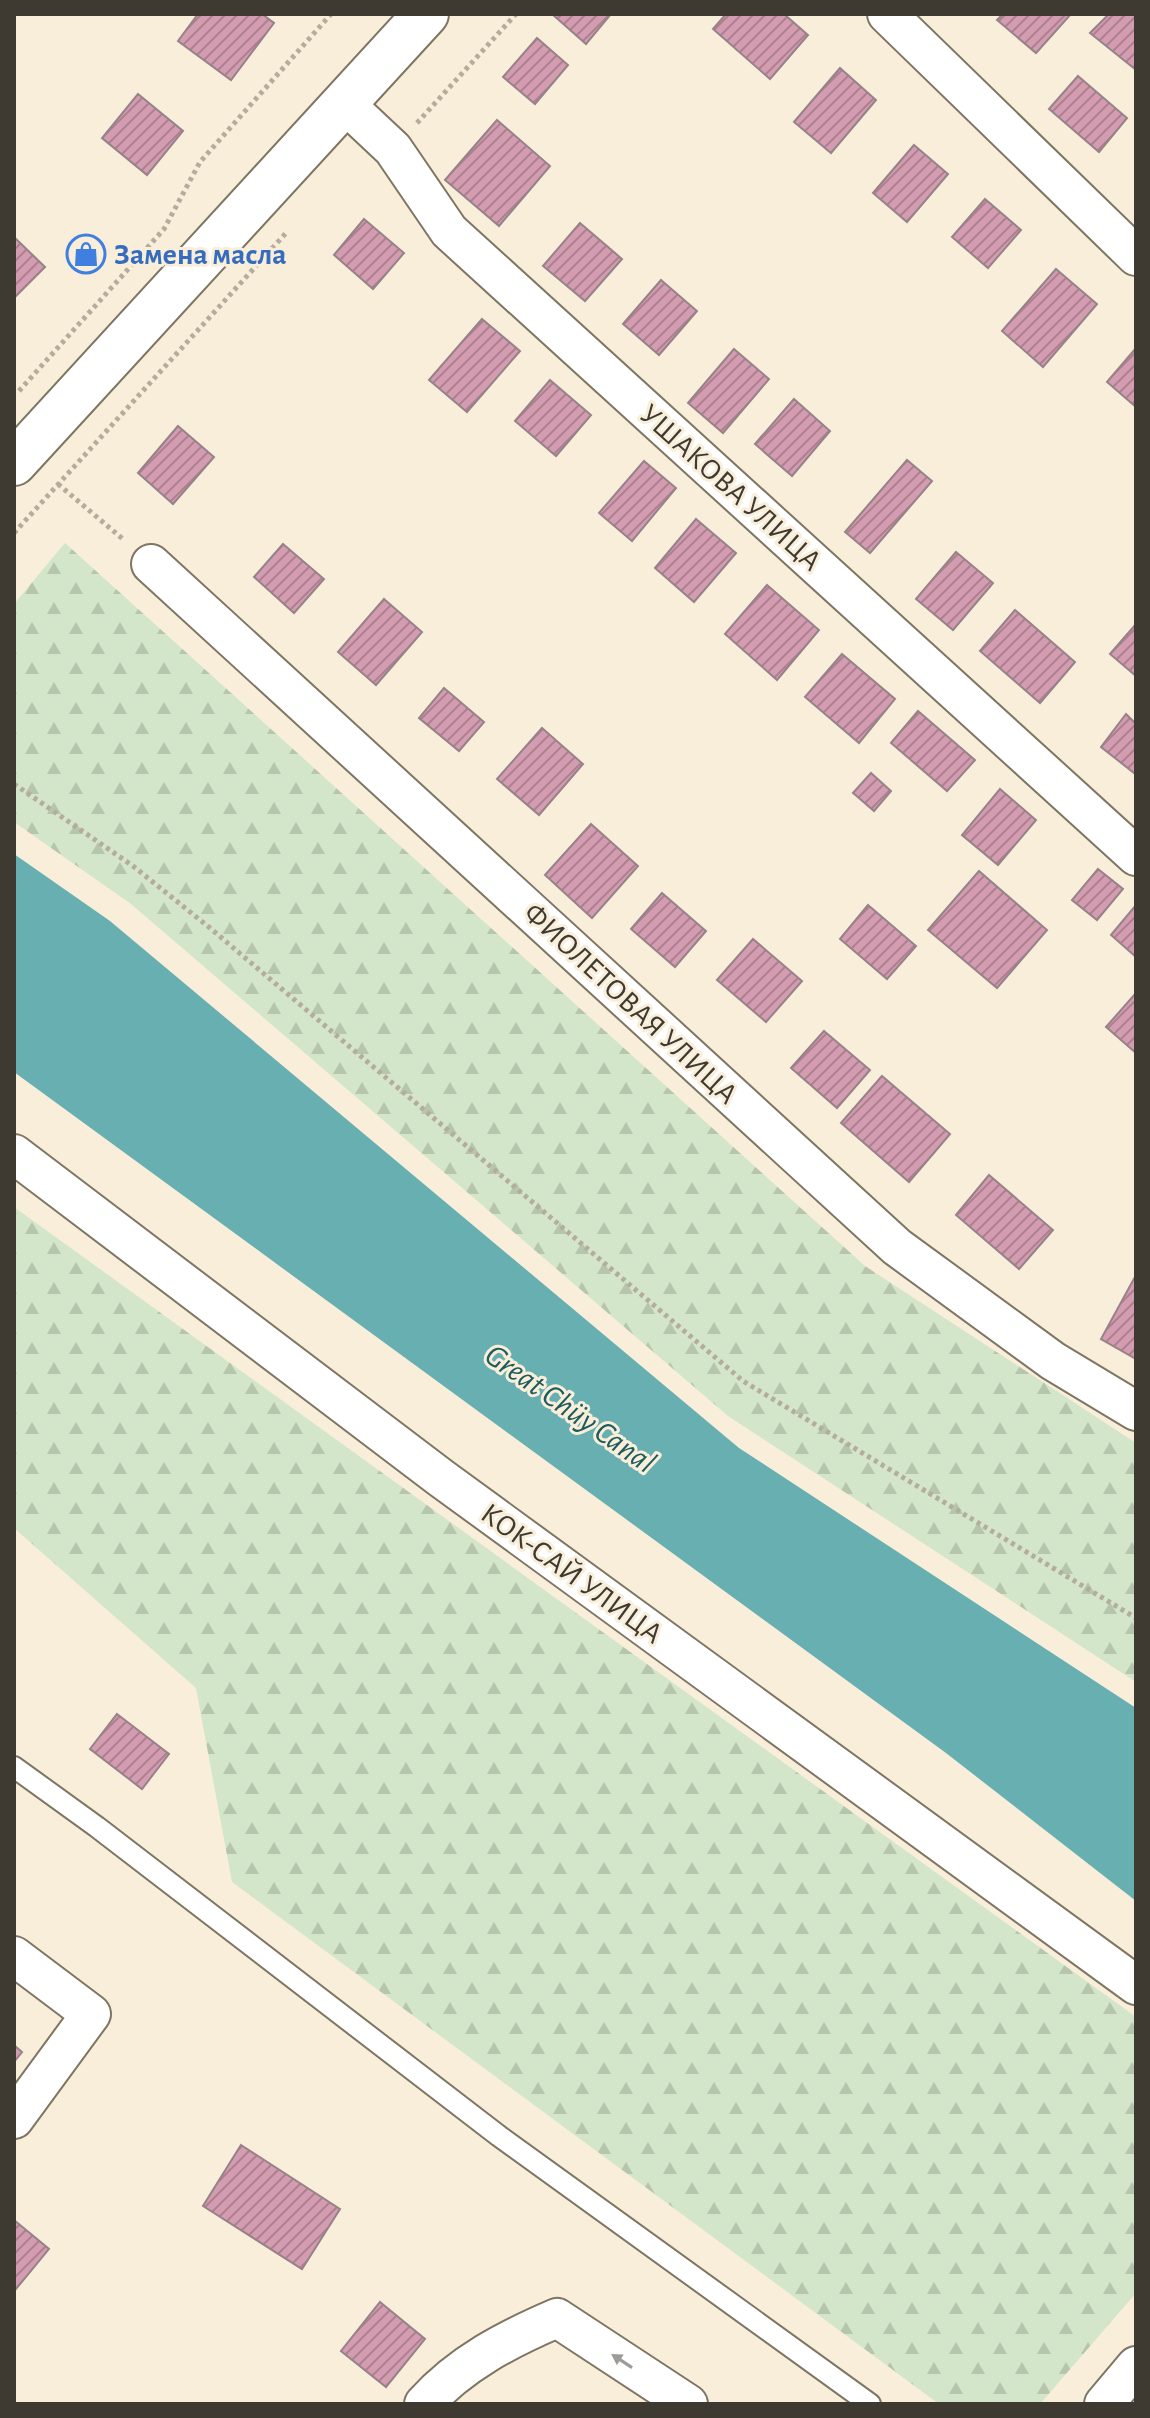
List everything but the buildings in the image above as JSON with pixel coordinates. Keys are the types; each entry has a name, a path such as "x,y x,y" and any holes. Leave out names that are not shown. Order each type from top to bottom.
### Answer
{"main road":[{"path":"14,463 426,14"}],"street":[{"path":"887,14 1136,256"},
{"name":"УШАКОВА УЛИЦА","path":"344,103 393,149 449,231 1136,856"},
{"name":"ФИОЛЕТОВАЯ УЛИЦА","path":"151,564 897,1247 1053,1361 1136,1411"},
{"name":"КОК-САЙ УЛИЦА","path":"14,1154 441,1478 1136,1985"},
{"path":"14,1956 91,2014 14,2119"},
{"path":"424,2404 475,2359 557,2318 688,2404"},
{"path":"1104,2404 1136,2366"}],"lane":[{"path":"14,1767 97,1827 499,2136 870,2404"}],"path":[{"path":"14,397 164,229 200,162 331,14"},
{"path":"393,149 516,14"},
{"path":"14,533 294,224"},
{"path":"58,484 151,564"},
{"path":"14,784 133,866 210,928 743,1381 1136,1618"}],"green space":[{"path":"65,543 865,1266 1136,1443 1136,1682 728,1416 131,904 14,822 14,604"},
{"path":"14,1207 1136,2017 1136,2293 1040,2404 939,2404 232,1882 196,1688 14,1528"}],"water":[{"name":"Great Chüy Canal","path":"14,854 110,921 739,1448 1136,1708 1136,1901 946,1753 14,1072"}],"place":[{"name":"Замена масла","path":"86,254"}]}
